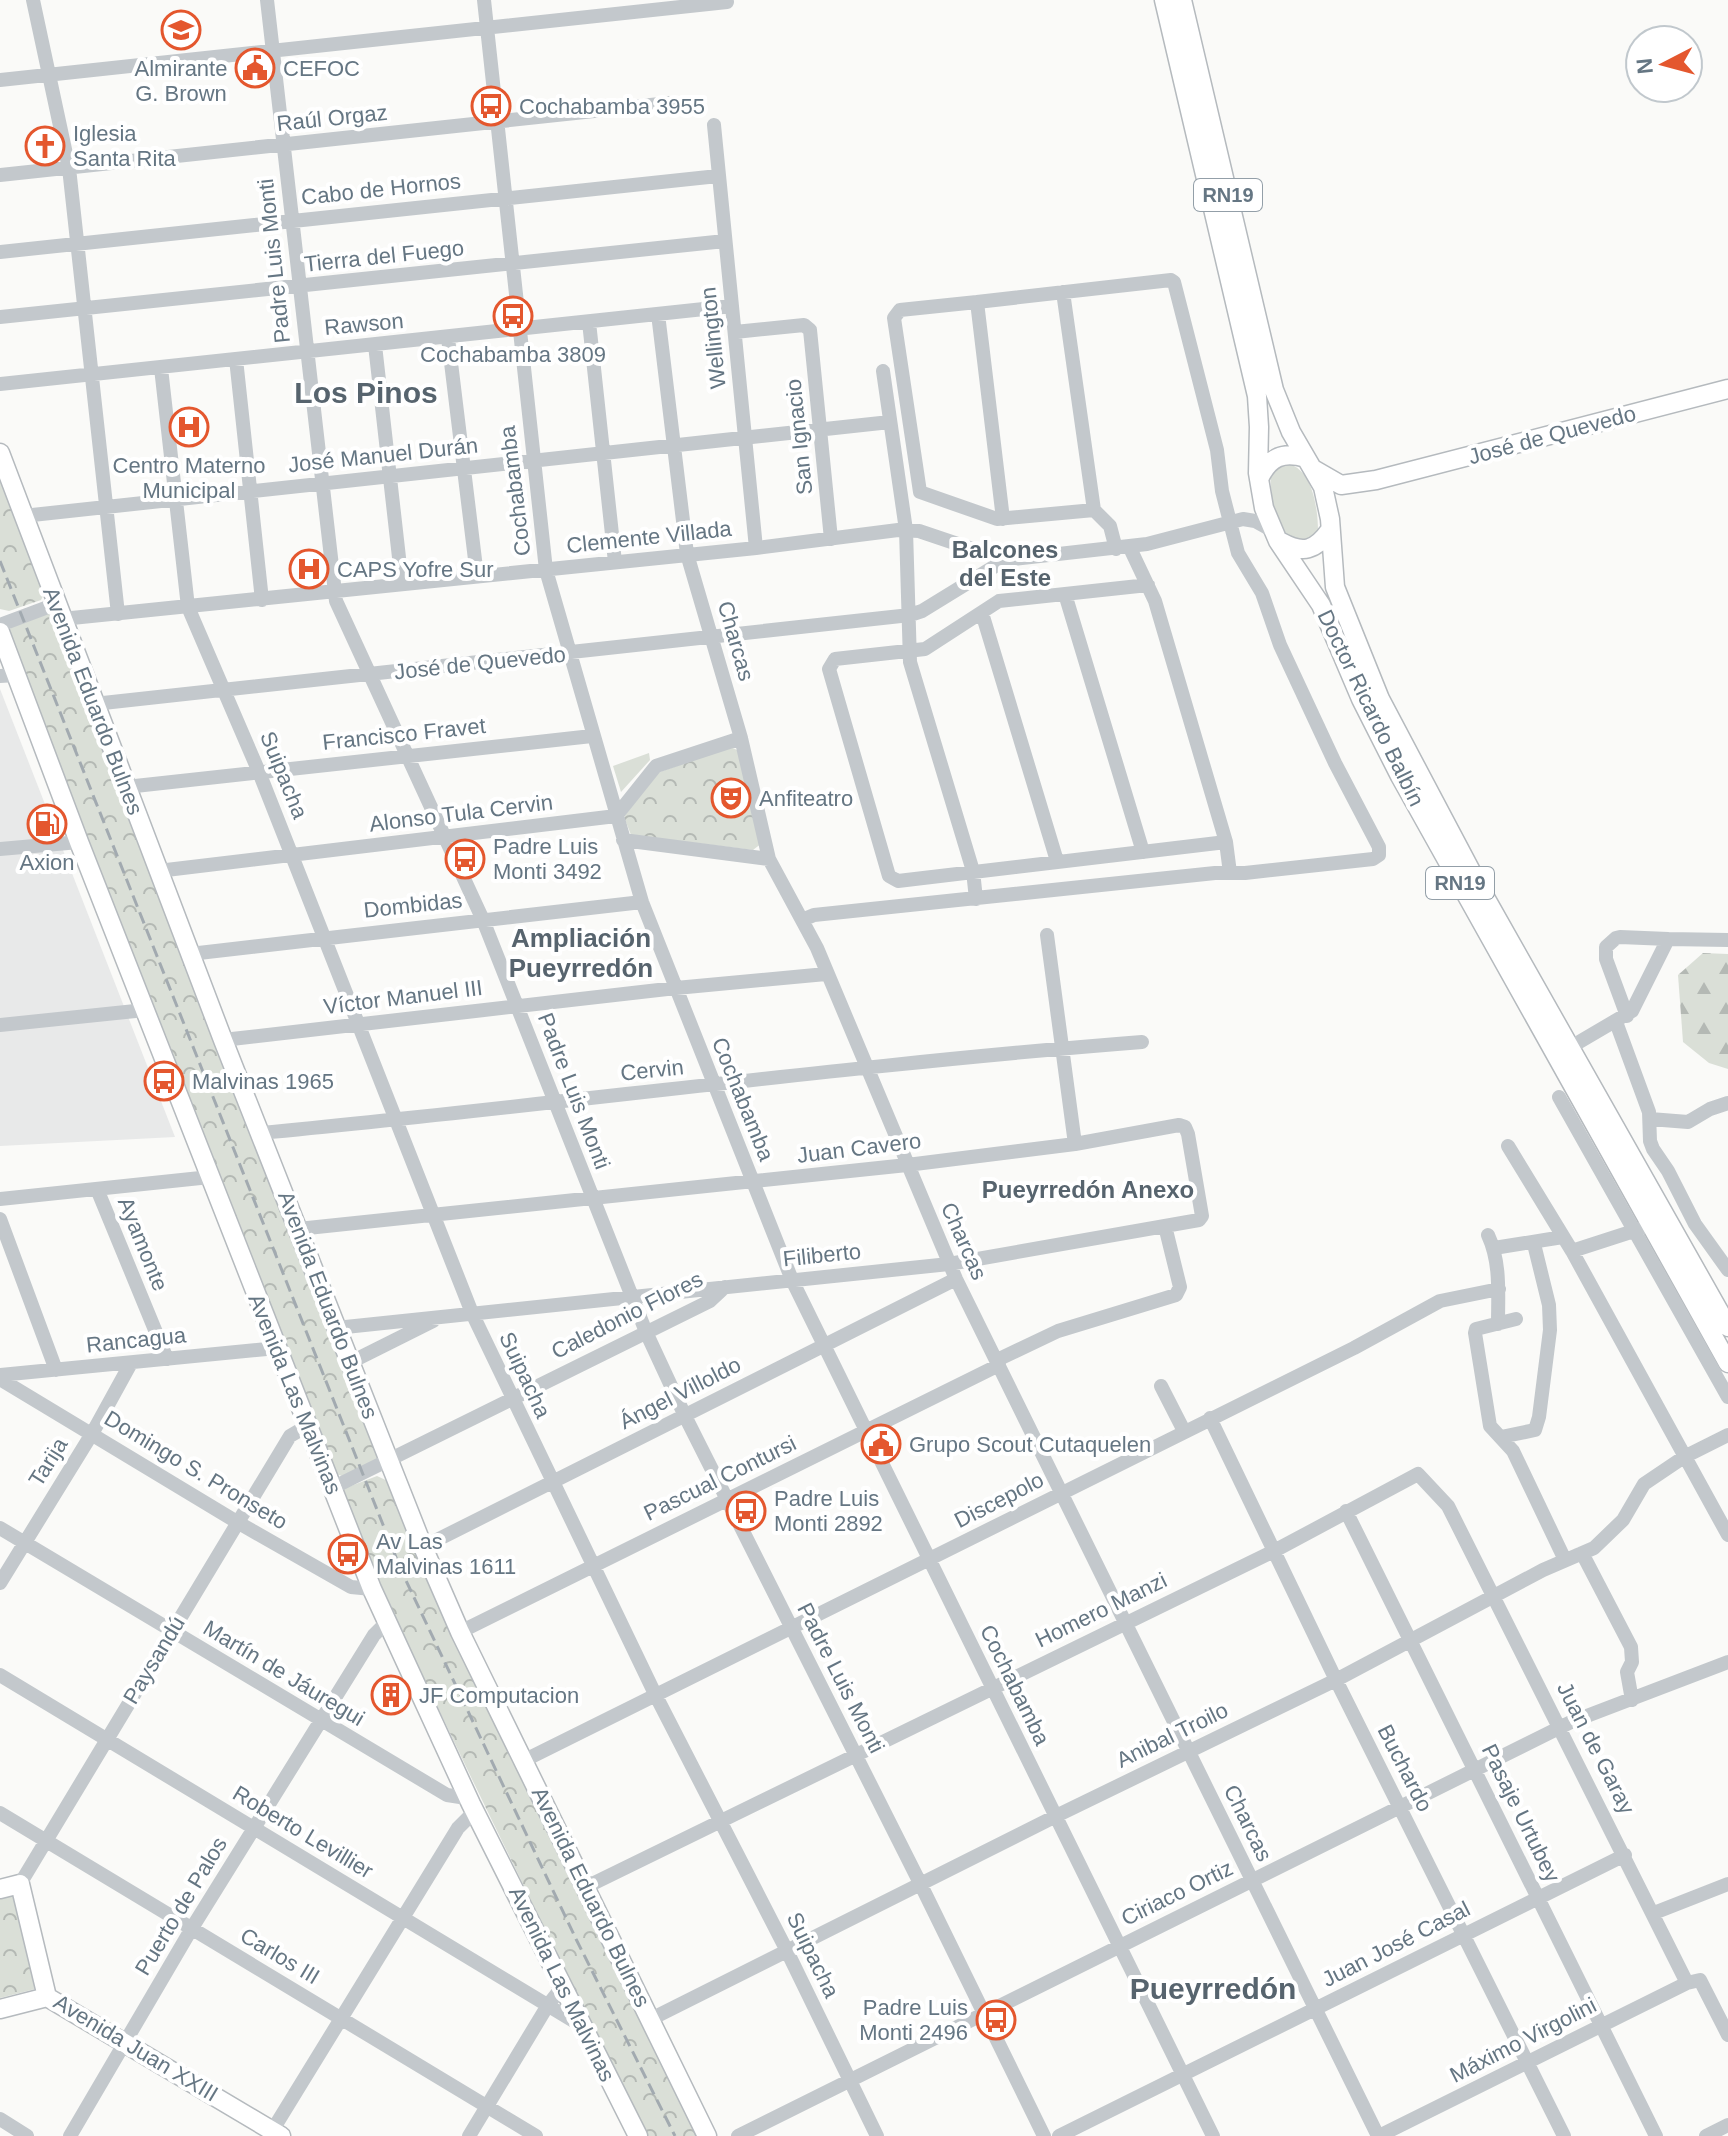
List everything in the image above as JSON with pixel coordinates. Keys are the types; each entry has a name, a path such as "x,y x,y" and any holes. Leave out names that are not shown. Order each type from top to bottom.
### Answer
{"main road":[{"name":"Doctor Ricardo Balbín","path":"1164,0 1257,396 1259,484 1275,536 1317,598 1361,699 1394,764 1642,1228 1728,1363"},
{"name":"Doctor Ricardo Balbín","path":"1182,0 1274,390 1291,432 1323,487 1338,596 1380,699 1569,1048 1728,1327"},
{"name":"José de Quevedo","path":"1376,480 1728,389"},
{"name":"Avenida Eduardo Bulnes","path":"0,453 223,1040 423,1547 460,1632 707,2136"},
{"path":"1259,484 1269,462 1277,456 1293,455 1341,485 1376,480"},
{"path":"1275,536 1296,550 1307,551 1317,546 1341,497 1376,480"},
{"name":"Avenida Las Malvinas","path":"0,632 8,675 79,842 372,1589 475,1811 638,2136"},
{"path":"1711,1297 1728,1315"},
{"path":"0,1889 20,1884"},
{"name":"Avenida Juan XXIII","path":"20,1884 47,1997 274,2134"},
{"path":"0,2009 47,1997"}],"street":[{"path":"33,0 69,168 118,614"},
{"name":"Padre Luis Monti","path":"267,0 333,591 483,920 646,1332 1044,2136"},
{"name":"Cochabamba","path":"484,0 546,570 642,902 792,1280 1213,2136"},
{"path":"0,80 727,2"},
{"name":"Raúl Orgaz","path":"0,175 669,103"},
{"name":"Wellington","path":"714,125 756,548"},
{"name":"Cabo de Hornos","path":"0,252 718,176"},
{"name":"Tierra del Fuego","path":"0,317 725,241"},
{"path":"802,920 814,915 1373,859 1379,855 1379,847 1335,763 1280,645 1262,593 1238,553 1236,520 1219,478 1217,450 1176,285 1171,280 900,310 894,318 920,492 988,517 1003,519 1094,510 1110,526 1148,585 1226,842 1230,873"},
{"path":"1063,292 1094,510"},
{"path":"977,302 1003,519"},
{"name":"Rawson","path":"0,384 732,306"},
{"name":"Charcas","path":"658,314 687,554 741,738 769,859 802,920 953,1272 1379,2136"},
{"path":"589,322 615,562"},
{"name":"San Ignacio","path":"735,332 804,325 810,330 831,539"},
{"path":"448,338 477,576"},
{"path":"375,345 402,584"},
{"path":"236,359 262,600"},
{"name":"Suipacha","path":"161,368 188,607 259,772 472,1313 655,1694 786,1949 877,2136"},
{"path":"883,371 906,530 909,651 973,871 976,899"},
{"name":"José Manuel Durán","path":"23,516 890,422"},
{"path":"1236,520 1252,508 1259,484"},
{"path":"906,530 919,531 1005,560 1123,548 1236,520 1255,521 1275,536"},
{"name":"Clemente Villada","path":"0,625 59,612 118,614 906,530"},
{"path":"910,615 922,611 1005,560"},
{"path":"1148,585 999,601 930,647 835,659 829,669 889,876 898,881 1226,842"},
{"path":"1065,594 1143,852"},
{"path":"982,613 1057,861"},
{"name":"José de Quevedo","path":"94,704 910,615"},
{"name":"Francisco Fravet","path":"126,787 592,736"},
{"path":"616,816 656,766 741,738"},
{"name":"Alonso Tula Cervin","path":"158,871 616,816"},
{"path":"623,840 769,859"},
{"path":"0,849 79,842"},
{"name":"Dombidas","path":"190,954 642,902"},
{"path":"1047,935 1075,1144"},
{"path":"1728,940 1620,937 1606,947 1606,959 1650,1119 1653,1149 1695,1224 1728,1270"},
{"path":"1569,1048 1622,1019 1634,1007 1668,939"},
{"name":"Víctor Manuel III","path":"223,1040 676,988 826,974"},
{"path":"0,1025 145,1010"},
{"name":"Cervin","path":"261,1133 714,1086 866,1067 1142,1042"},
{"path":"1559,1097 1642,1228 1728,1397"},
{"path":"1650,1119 1688,1122 1728,1103"},
{"name":"Juan Cavero","path":"298,1229 907,1165 1075,1144 1179,1125 1185,1127 1202,1216"},
{"path":"1508,1146 1572,1251 1728,1535"},
{"path":"0,1199 210,1177"},
{"name":"Ayamonte","path":"97,1189 167,1359"},
{"name":"Filiberto","path":"336,1328 792,1280 953,1272 1199,1220 1202,1216"},
{"path":"0,1219 56,1370"},
{"name":"Pascual Contursi","path":"460,1632 1058,1331 1176,1295 1180,1287 1165,1226"},
{"path":"1572,1251 1642,1228"},
{"path":"1498,1324 1499,1289 1491,1242 1534,1244 1563,1237"},
{"path":"1501,1437 1535,1430 1539,1417 1550,1330 1549,1305 1534,1244"},
{"name":"Ángel Villoldo","path":"423,1547 824,1346 953,1272"},
{"name":"Caledonio Flores","path":"332,1488 710,1301 725,1287"},
{"name":"Discepolo","path":"523,1761 1354,1348 1440,1301 1499,1289"},
{"name":"Filiberto","path":"351,1362 442,1317"},
{"path":"1516,1319 1476,1329 1475,1333 1490,1426 1519,1460 1565,1560"},
{"name":"Rancagua","path":"0,1377 277,1348"},
{"name":"Tarija","path":"0,1583 93,1432 131,1363"},
{"name":"Domingo S. Pronseto","path":"0,1377 237,1522 351,1587 372,1589"},
{"path":"1161,1386 1184,1431"},
{"name":"Buchardo","path":"1210,1418 1336,1680 1564,2136"},
{"name":"Paysandú","path":"20,1884 290,1436 307,1426"},
{"name":"Anibal Troilo","path":"651,2019 786,1949 1336,1680 1565,1560 1594,1548 1617,1528 1644,1484 1684,1457 1728,1435"},
{"name":"Homero Manzi","path":"586,1887 1274,1551 1418,1474"},
{"name":"Juan de Garay","path":"1418,1474 1448,1506 1687,1983 1700,1980 1728,2035"},
{"name":"Pasaje Urtubey","path":"1346,1511 1656,2136"},
{"name":"Martín de Jáuregui","path":"0,1528 447,1795 460,1797 467,1794"},
{"path":"1582,1553 1631,1647 1632,1662 1627,1672 1632,1700"},
{"name":"Puerto de Palos","path":"70,2136 192,1928 374,1635 387,1622"},
{"name":"Ciriaco Ortiz","path":"738,2136 1561,1727 1728,1662"},
{"name":"Roberto Levillier","path":"0,1675 584,2027"},
{"path":"274,2134 458,1828 475,1811"},
{"name":"Carlos III","path":"0,1813 536,2136"},
{"name":"Juan José Casal","path":"1059,2136 1625,1855"},
{"path":"1654,1913 1728,1884"},
{"name":"Máximo Virgolini","path":"1379,2136 1687,1983"},
{"path":"469,2136 548,2005 563,1986"},
{"path":"0,2119 27,2136"},
{"path":"1706,2136 1728,2125"}],"shaded area":[{"path":"0,689 175,1137 0,1146"}],"green space":[{"path":"1288,464 1303,474 1315,502 1318,531 1305,543 1285,536 1273,510 1270,475 1278,465"},
{"path":"0,470 46,590 41,600 9,611 0,609"},
{"path":"48,611 59,620 380,1458 342,1476 333,1473 8,633 12,625"},
{"path":"731,747 739,751 762,843 753,850 631,835 624,817 654,774"},
{"path":"649,753 650,760 621,792 613,766"},
{"path":"1703,953 1728,954 1728,1069 1709,1063 1683,1042 1678,975"},
{"path":"377,1476 390,1482 698,2136 647,2136 491,1818 342,1497 343,1489"},
{"path":"13,1895 35,1989 0,1998 0,1898"}],"railway":[{"path":"0,561 401,1570 576,1939 675,2136"}],"place":[{"name":"Almirante G. Brown","path":"181,30"},
{"name":"CEFOC","path":"255,68"},
{"name":"Cochabamba 3955","path":"491,106"},
{"name":"Iglesia Santa Rita","path":"45,146"},
{"name":"Cochabamba 3809","path":"513,316"},
{"name":"Centro Materno Municipal","path":"189,427"},
{"name":"CAPS Yofre Sur","path":"309,569"},
{"name":"Anfiteatro","path":"731,798"},
{"name":"Axion","path":"47,824"},
{"name":"Padre Luis Monti 3492","path":"465,859"},
{"name":"Malvinas 1965","path":"164,1081"},
{"name":"Grupo Scout Cutaquelen","path":"881,1444"},
{"name":"Padre Luis Monti 2892","path":"746,1511"},
{"name":"Av Las Malvinas 1611","path":"348,1554"},
{"name":"JF Computacion","path":"391,1695"},
{"name":"Padre Luis Monti 2496","path":"996,2020"}],"district":[{"name":"Los Pinos","path":"366,392"},
{"name":"Balcones del Este","path":"1005,563"},
{"name":"Ampliación Pueyrredón","path":"581,953"},
{"name":"Pueyrredón Anexo","path":"1088,1189"},
{"name":"Pueyrredón","path":"1213,1988"}]}
